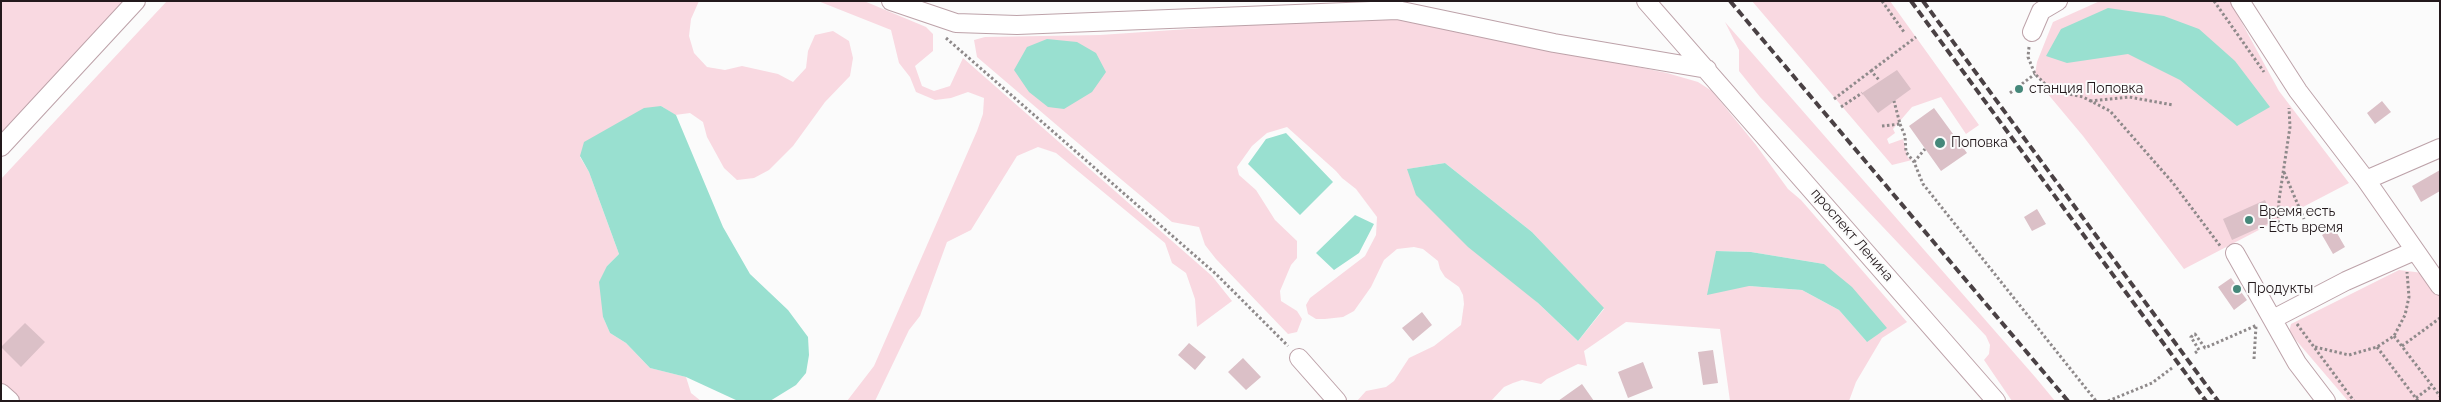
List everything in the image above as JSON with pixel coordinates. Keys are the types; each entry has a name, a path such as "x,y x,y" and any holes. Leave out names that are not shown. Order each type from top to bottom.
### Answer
{"street":[{"path":"1,147 136,1"},
{"path":"891,1 956,23 1017,25 1398,10 1554,43 1706,69"},
{"name":"проспект Ленина","path":"1646,1 1996,401"},
{"path":"2032,32 2041,11 2058,1"},
{"path":"2240,1 2298,91 2366,180 2408,253 2440,286"},
{"path":"2366,180 2440,148"},
{"path":"2235,253 2281,315 2297,363 2326,401"},
{"path":"2281,315 2408,253"},
{"path":"1299,358 1337,401"},
{"path":"1,393 10,401"}],"path":[{"path":"1882,1 1904,32"},
{"path":"2214,1 2268,78"},
{"path":"2032,32 2028,57 2035,74 2053,88 2090,101 2110,111 2173,184 2218,246 2235,253"},
{"path":"945,37 1216,274 1299,358"},
{"path":"1834,100 1916,37"},
{"path":"1871,71 1880,81"},
{"path":"2010,93 2035,74"},
{"path":"1842,107 1862,93"},
{"path":"2090,101 2130,97 2173,105"},
{"path":"1894,101 1905,136 1906,152 1914,162 1923,184 2096,401"},
{"path":"2278,233 2279,200 2290,127 2290,110 2284,102"},
{"path":"1882,126 1900,124"},
{"path":"1914,162 1925,149"},
{"path":"2284,171 2304,219"},
{"path":"2315,347 2349,355 2377,347 2394,336 2405,315 2409,297 2408,253"},
{"path":"2195,353 2200,350 2191,337 2194,334 2205,348 2281,315 2315,347 2354,401"},
{"path":"2402,346 2440,318"},
{"path":"2254,358 2256,326"},
{"path":"2394,336 2440,396"},
{"path":"2377,347 2417,399 2432,386"},
{"path":"2108,401 2152,383 2172,368"}],"shaded area":[{"path":"1,1 131,1 1,145"},
{"path":"167,1 699,1 691,19 689,36 694,53 707,67 725,70 742,66 778,74 793,82 806,68 808,51 815,35 833,31 849,41 853,58 850,76 825,102 793,146 769,170 754,178 737,180 724,168 707,137 703,122 690,113 675,115 661,106 580,157 589,172 619,254 607,266 603,317 610,333 626,343 650,368 686,377 691,393 701,401 1,401 1,179"},
{"path":"818,1 864,1 926,27 933,34 933,51 915,66 922,86 934,91 950,86 963,58 1212,276 1232,301 1197,327 1195,299 1186,273 1172,263 1165,243 1056,153 1038,147 1017,156 971,230 947,242 920,316 909,330 875,401 847,401 874,366 977,131 983,114 984,98 968,92 951,98 935,100 916,92 910,77 899,63 891,30"},
{"path":"1752,1 1890,1 1979,125 1966,134 1941,97 1912,107 1893,129 1895,133 1887,139 1889,144 1903,139 1908,158 1912,160 1892,165"},
{"path":"2100,1 2230,1 2279,91 2349,183 2184,269 2083,136 2047,93 2045,84 2035,74 2037,62 2053,22"},
{"path":"2108,8 2164,16 2199,29 2235,61 2270,107 2237,126 2180,80 2128,54 2067,63 2046,56 2061,29"},
{"path":"1378,16 1401,18 1667,73 1698,82 1712,91 1756,145 1788,189 1801,200 1907,322 1882,338 1856,382 1849,401 1730,401 1720,329 1626,322 1584,351 1587,366 1578,364 1547,379 1541,384 1522,380 1513,383 1504,387 1491,401 1357,401 1366,391 1386,387 1394,381 1409,358 1434,346 1461,325 1464,304 1463,295 1459,287 1445,277 1438,261 1423,249 1414,247 1397,249 1384,260 1371,287 1354,311 1343,317 1325,319 1316,319 1308,314 1306,305 1310,298 1365,256 1376,235 1377,217 1356,189 1287,127 1267,133 1252,146 1237,167 1239,175 1256,190 1275,220 1297,241 1297,258 1291,265 1280,291 1281,301 1297,311 1302,319 1297,332 1288,334 1216,259 1205,245 1199,227 1172,222 977,57 974,40 985,37 1100,35","holes":["1445,163 1532,232 1604,309 1578,341 1538,303 1408,169","1716,251 1751,252 1824,264 1867,342 1839,310 1802,290 1749,286"]},
{"path":"1725,22 2055,401 2012,401 1984,360 1989,354 1990,345 1986,336 1760,97 1739,71 1739,50"},
{"path":"1047,39 1077,42 1096,53 1106,72 1092,92 1064,109 1048,107 1029,92 1014,70 1027,47"},
{"path":"661,106 676,115 723,227 750,274 788,310 808,337 809,355 806,373 796,385 770,401 738,401 686,377 650,368 626,343 610,333 603,317 599,282 607,266 619,254 589,172 580,156 584,142 644,108"},
{"path":"1286,133 1333,182 1300,215 1248,164 1266,139"},
{"path":"1445,163 1532,232 1604,308 1578,341 1538,303 1468,247 1416,195 1407,169"},
{"path":"1355,215 1374,224 1359,253 1334,270 1316,253"},
{"path":"1716,251 1751,252 1824,264 1852,287 1887,328 1867,342 1839,310 1802,290 1749,286 1707,295"},
{"path":"2399,270 2423,273 2440,296 2440,401 2348,401 2289,332 2291,324"}],"building":[{"path":"1897,70 1911,89 1878,113 1862,93"},
{"path":"2382,101 2391,112 2375,124 2367,113"},
{"path":"1934,108 1967,153 1941,171 1909,126"},
{"path":"2440,170 2440,191 2421,202 2412,186"},
{"name":"Время есть - Есть время","path":"2265,200 2274,221 2232,240 2223,219"},
{"path":"2037,209 2046,224 2032,231 2024,217"},
{"path":"2334,228 2345,247 2333,254 2322,235"},
{"path":"2231,278 2247,300 2234,310 2218,287"},
{"path":"1422,312 1432,325 1413,341 1402,328"},
{"path":"25,323 45,342 21,367 1,347"},
{"path":"1189,343 1206,357 1195,370 1178,355"},
{"path":"1713,350 1718,383 1703,385 1698,352"},
{"path":"1243,358 1261,377 1246,390 1228,372"},
{"path":"1643,362 1653,388 1628,398 1618,372"},
{"path":"1582,384 1594,401 1558,401"}],"railway":[{"path":"1730,1 2068,401"},
{"path":"1911,1 2206,401"},
{"path":"1923,1 2218,401"}],"place":[{"name":"станция Поповка","path":"2019,89"},
{"name":"Поповка","path":"1940,143"},
{"name":"Время есть - Есть время","path":"2249,220"},
{"name":"Продукты","path":"2237,289"}]}
